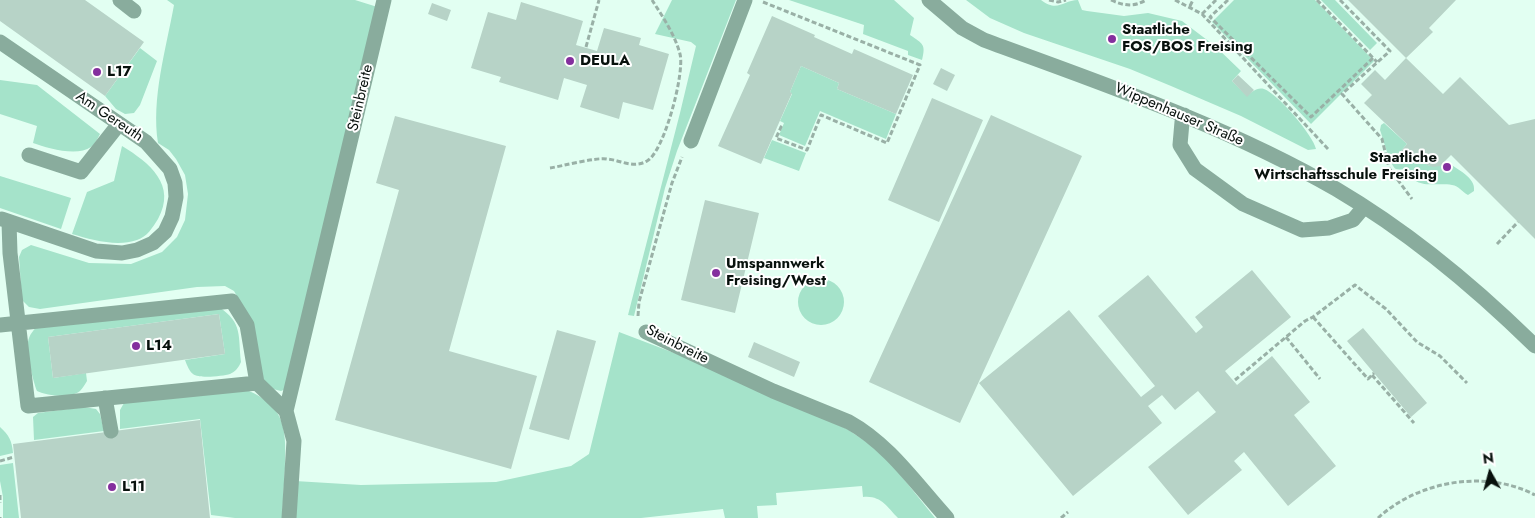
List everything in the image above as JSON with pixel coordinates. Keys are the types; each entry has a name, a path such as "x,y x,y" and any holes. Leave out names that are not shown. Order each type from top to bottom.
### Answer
{"street":[{"path":"120,0 134,10"},
{"name":"Steinbreite","path":"289,518 294,440 286,411 384,0"},
{"path":"691,141 745,0"},
{"name":"Wippenhauser Straße","path":"929,0 962,28 984,40 1184,115 1283,161 1329,185 1410,238 1439,260 1535,346"},
{"name":"Am Gereuth","path":"0,42 146,142 170,169 175,183 176,197 172,218 165,232 153,243 122,253 96,251 5,220 28,406 257,383"},
{"path":"1184,115 1180,145 1195,169 1243,204 1302,230 1329,228 1353,220 1364,207"},
{"path":"29,155 81,172 119,124"},
{"path":"0,324 232,301 248,325 257,383 286,411"},
{"name":"Steinbreite","path":"646,332 774,391 861,428 884,447 946,518"},
{"path":"106,398 110,431"}],"path":[{"path":"586,47 599,0"},
{"path":"550,168 606,158 626,164 638,165 647,161 658,150 678,91 680,56 669,26 652,0"},
{"path":"758,0 920,65 887,143 821,115 807,150"},
{"path":"1049,0 1058,2 1066,0"},
{"path":"1111,0 1130,6 1140,4 1146,0"},
{"path":"1175,0 1190,6 1202,14 1329,150"},
{"path":"1190,6 1194,0"},
{"path":"1202,14 1216,0"},
{"path":"1228,0 1210,17 1310,117 1373,58"},
{"path":"1317,0 1378,62"},
{"path":"1340,0 1390,51 1342,94 1382,139 1389,168 1412,199"},
{"path":"778,126 780,127 776,138 807,150 814,149"},
{"name":"Steinbreite","path":"646,332 639,323 639,302 672,183 682,157 691,141"},
{"path":"1497,244 1518,222"},
{"path":"1235,380 1305,321 1314,317 1355,285 1386,309 1417,342 1440,356 1467,383"},
{"path":"1314,317 1368,379 1373,374 1414,423"},
{"path":"1286,337 1320,379"},
{"path":"0,461 14,457"},
{"path":"1378,518 1406,498 1441,485 1458,482 1496,483 1515,487 1535,495"},
{"path":"0,495 0,502"},
{"path":"1061,518 1068,512"}],"green space":[{"path":"167,0 355,0 387,10 291,387 281,391 273,389 263,380 243,307 234,291 225,286 197,287 40,309 29,307 22,300 19,257 22,250 31,245 89,263 131,264 162,252 177,237 185,220 188,194 185,175 169,150 158,143 156,126 160,74 174,5"},
{"path":"672,0 736,0 677,151 665,188 634,316 628,315 696,46 691,42 655,34"},
{"path":"789,0 894,0 914,18 910,35 918,40 923,47 922,60 908,55 908,51 863,34 864,25"},
{"name":"Staatliche FOS/BOS Freising","path":"966,0 1041,0 1056,6 1078,0 1082,10 1124,16 1148,13 1182,21 1215,46 1241,71 1232,81 1247,96 1255,90 1264,89 1286,106 1309,134 1316,149 1308,150 1241,116 1130,69 1024,33 990,18"},
{"path":"1234,0 1315,0 1374,61 1311,124 1212,22"},
{"path":"1321,0 1335,0 1377,43 1370,50"},
{"path":"140,48 157,61 140,105 134,113 125,114 116,109 105,96"},
{"path":"801,66 839,83 837,89 896,114 886,139 820,111 805,146 779,135 784,123 780,121 792,94 790,92"},
{"path":"0,80 37,85 100,134 96,141 91,147 78,151 62,151 33,143 37,126 0,114"},
{"path":"1384,123 1407,144 1400,152 1401,160 1411,159 1416,154 1430,166 1448,162 1469,178 1474,186 1474,191 1468,195 1459,188 1446,184 1419,183 1414,180 1409,168 1396,169 1389,157 1380,130 1381,125"},
{"path":"772,140 806,153 799,171 764,158"},
{"path":"122,146 142,160 158,176 164,196 163,207 158,219 144,237 129,242 104,242 72,234 87,192 114,181"},
{"path":"0,176 71,198 61,229 0,208"},
{"path":"816,279 826,279 840,289 844,302 840,315 834,321 826,325 816,325 802,315 798,307 798,297 808,283"},
{"path":"219,307 227,313 236,325 239,337 241,362 237,369 230,374 211,377 196,376 190,371 185,360 225,354 219,314 48,337 53,378 86,373 87,381 80,391 71,395 53,395 37,391 30,366 28,347 31,335 39,325"},
{"path":"619,332 690,359 847,429 868,443 891,463 935,518 898,518 879,500 863,497 862,486 776,493 777,505 757,506 758,518 725,518 723,509 641,518 294,518 295,481 361,485 496,482 571,466 589,454"},
{"path":"239,387 265,400 280,417 285,439 282,518 235,518 211,515 200,419 120,429 120,410 124,403"},
{"path":"84,407 96,409 100,414 104,431 34,440 33,417 38,413"},
{"path":"0,427 10,438 13,453 0,456"},
{"path":"13,463 19,518 3,518 0,465"}],"building":[{"name":"L17","path":"0,0 85,0 144,42 105,96 0,21"},
{"path":"1348,0 1456,0 1429,28 1433,32 1406,58"},
{"name":"DEULA","path":"521,2 583,21 576,45 597,51 604,28 641,38 639,45 669,54 653,110 623,102 619,119 580,107 587,85 564,78 558,100 499,82 501,77 471,68 488,12 516,20"},
{"path":"432,3 451,10 447,21 428,14"},
{"path":"772,16 852,54 854,49 913,75 896,114 837,89 839,83 801,66 790,92 792,93 761,164 718,146 750,75 747,73"},
{"path":"1406,58 1443,94 1460,77 1509,125 1535,119 1535,239 1451,155 1440,166 1433,167 1427,165 1416,154 1411,159 1401,160 1400,152 1407,144 1364,103 1372,95 1361,84 1375,70 1385,80"},
{"path":"941,68 955,75 947,91 933,84"},
{"path":"1238,75 1254,90 1247,97 1232,81"},
{"path":"932,98 983,120 939,222 888,200"},
{"path":"991,115 1082,156 960,423 869,382"},
{"path":"395,116 506,146 449,351 537,376 511,469 335,420 399,190 376,183"},
{"name":"Umspannwerk Freising/West","path":"705,200 759,213 735,313 681,300"},
{"path":"1252,270 1291,317 1225,371 1237,385 1272,356 1310,402 1294,415 1336,466 1288,506 1244,452 1234,461 1242,470 1188,515 1148,467 1216,412 1198,391 1175,410 1162,395 1148,406 1162,423 1073,496 979,383 1069,310 1141,397 1155,386 1098,316 1148,275 1196,333 1203,327 1195,317"},
{"name":"L14","path":"219,314 225,354 53,378 48,337"},
{"path":"1363,328 1427,403 1411,417 1347,341"},
{"path":"557,330 596,341 569,440 529,429"},
{"path":"754,342 800,362 794,377 748,357"},
{"name":"L11","path":"200,420 210,518 21,518 13,444"}],"place":[{"name":"Staatliche FOS/BOS Freising","path":"1112,39"},
{"name":"DEULA","path":"570,61"},
{"name":"L17","path":"97,72"},
{"name":"Staatliche Wirtschaftsschule Freising","path":"1447,167"},
{"name":"Umspannwerk Freising/West","path":"716,273"},
{"name":"L14","path":"136,346"},
{"name":"L11","path":"112,487"}]}
